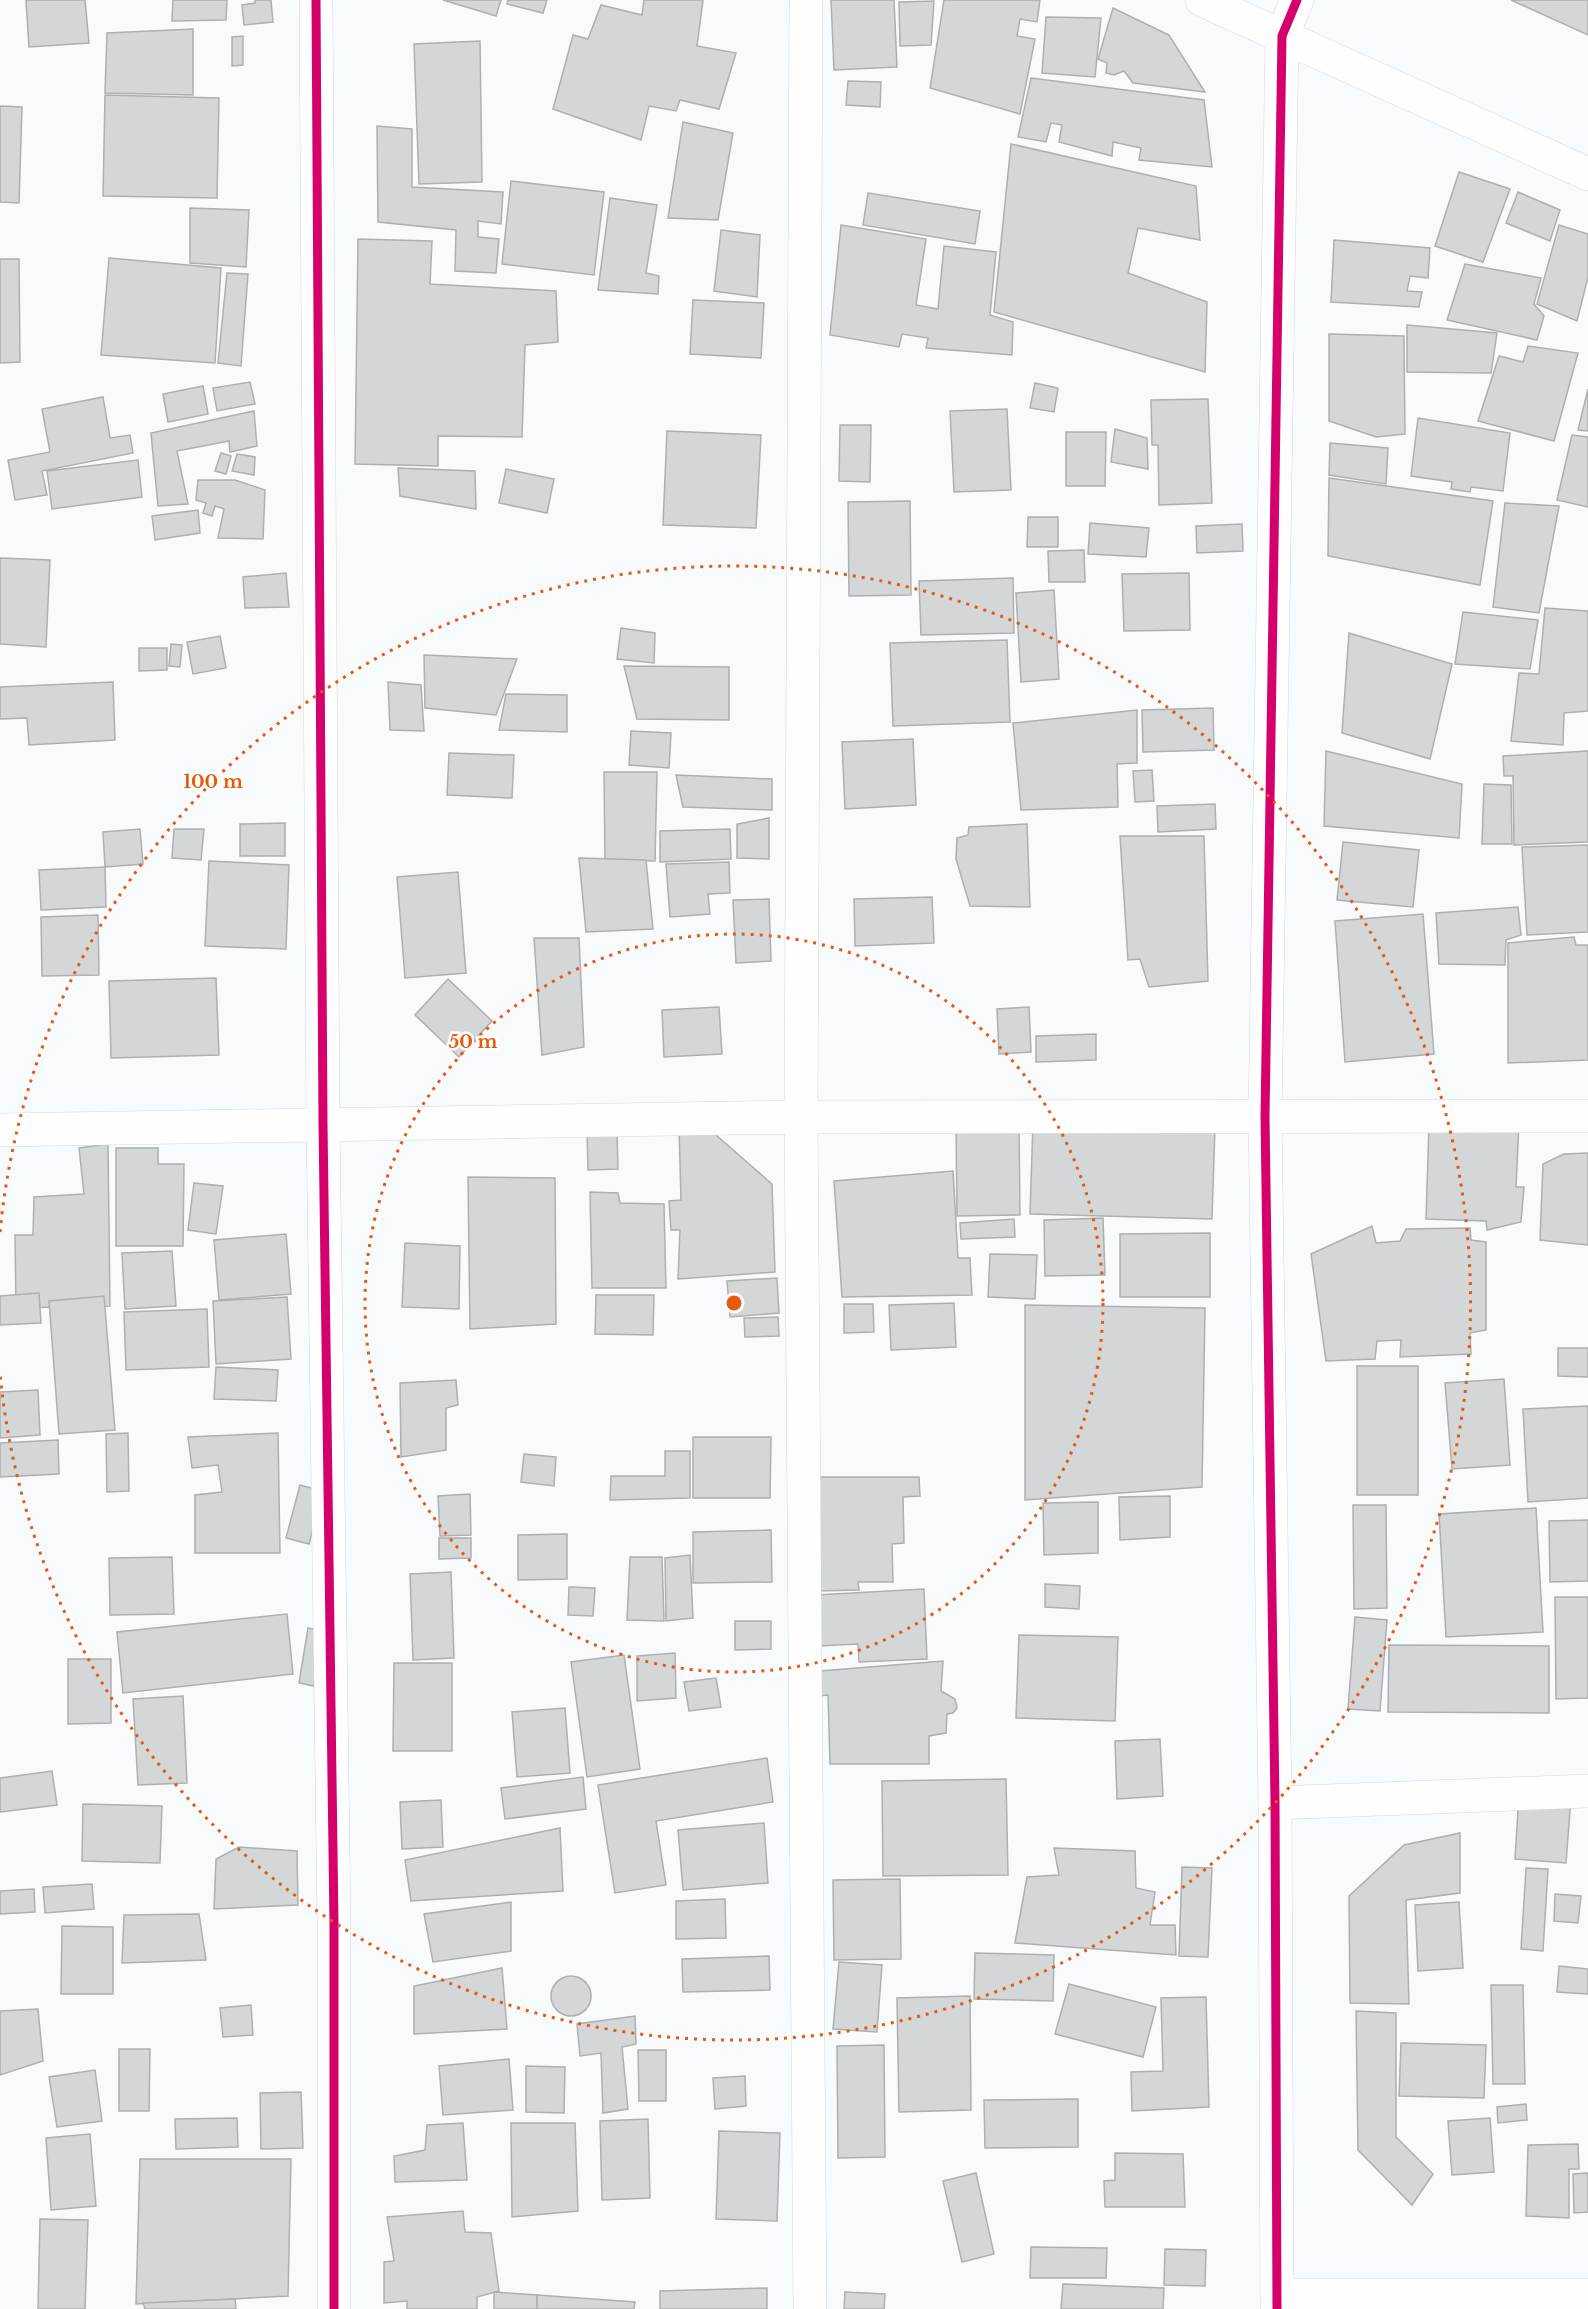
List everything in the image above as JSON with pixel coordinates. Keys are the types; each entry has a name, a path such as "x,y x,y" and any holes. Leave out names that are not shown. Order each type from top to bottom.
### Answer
{"street":[{"path":"316,0 323,1124 334,1923 334,2309"},
{"path":"806,0 801,1117 810,2309"},
{"path":"1202,0 1588,174"},
{"path":"1298,0 1282,36 1265,1117 1275,1803 1277,2302 1588,2295"},
{"path":"0,1130 801,1117 1588,1116"},
{"path":"1275,1803 1588,1791"}],"building":[{"path":"26,0 85,0 89,43 29,47"},
{"path":"173,0 227,0 226,20 172,21"},
{"path":"255,0 271,0 273,22 244,25 242,5 255,3"},
{"path":"443,0 501,0 496,16"},
{"path":"508,0 547,0 543,13 507,4"},
{"path":"644,0 703,0 697,46 736,53 719,109 680,100 676,111 649,106 641,140 553,109 573,35 588,39 601,5 642,15"},
{"path":"831,0 894,0 897,67 834,70"},
{"path":"944,0 1040,0 1037,22 1020,19 1017,36 1035,39 1020,114 930,88"},
{"path":"1511,0 1588,0 1588,35"},
{"path":"934,1 931,45 900,46 899,2"},
{"path":"1113,8 1169,35 1205,92 1133,83 1124,71 1114,75 1106,73 1107,63 1098,59"},
{"path":"1046,17 1101,18 1095,77 1042,73"},
{"path":"193,29 193,95 105,93 107,33"},
{"path":"243,36 243,65 232,66 232,37"},
{"path":"480,41 482,182 419,184 414,44"},
{"path":"1031,78 1204,100 1212,167 1139,160 1141,148 1113,142 1112,156 1059,142 1062,125 1051,123 1046,142 1018,137"},
{"path":"848,81 881,82 880,107 846,105"},
{"path":"105,95 219,98 217,198 103,196"},
{"path":"0,106 22,107 19,203 0,202"},
{"path":"683,122 733,133 718,220 668,218"},
{"path":"377,126 412,129 412,187 503,192 501,224 478,221 478,237 499,239 496,273 455,271 456,230 378,222"},
{"path":"1011,144 1196,186 1200,240 1138,228 1128,273 1207,302 1205,372 994,312"},
{"path":"1459,172 1510,189 1483,262 1435,246"},
{"path":"511,181 604,192 594,275 502,264"},
{"path":"1518,192 1560,210 1550,241 1506,223"},
{"path":"868,193 980,211 975,244 863,225"},
{"path":"610,198 657,205 646,273 659,276 658,294 598,290"},
{"path":"190,208 249,210 246,267 190,263"},
{"path":"841,225 926,239 916,305 938,309 944,246 996,252 990,315 1013,322 1012,355 926,348 928,338 902,334 899,347 830,335"},
{"path":"1559,225 1588,234 1588,277 1577,321 1537,304"},
{"path":"721,230 760,235 757,297 714,291"},
{"path":"358,239 432,241 430,284 556,291 558,342 525,345 522,437 438,436 438,466 355,464"},
{"path":"1334,240 1430,248 1428,278 1410,276 1407,291 1422,292 1419,307 1331,302"},
{"path":"109,258 221,268 215,363 101,355"},
{"path":"0,259 19,259 20,362 0,363"},
{"path":"1465,264 1541,278 1534,304 1544,316 1537,340 1447,320"},
{"path":"227,273 248,274 241,366 218,363"},
{"path":"693,300 764,303 761,358 690,354"},
{"path":"1407,325 1497,333 1491,373 1407,372"},
{"path":"1329,334 1404,336 1405,434 1376,437 1329,421"},
{"path":"1528,346 1578,353 1554,441 1478,421 1499,356 1523,362"},
{"path":"250,382 255,404 217,411 213,388"},
{"path":"1035,383 1058,388 1054,412 1030,408"},
{"path":"203,386 208,414 168,422 163,394"},
{"path":"1588,389 1588,431 1578,430"},
{"path":"103,397 110,438 130,435 133,453 42,471 47,495 15,500 8,460 50,452 42,409"},
{"path":"1208,399 1212,503 1159,505 1158,445 1152,445 1151,400"},
{"path":"1007,409 1011,490 954,492 950,411"},
{"path":"254,411 257,446 230,452 229,441 177,451 188,504 158,506 151,433"},
{"path":"1418,418 1510,433 1503,491 1471,487 1470,492 1451,489 1452,482 1411,476"},
{"path":"840,425 871,425 870,482 839,481"},
{"path":"1115,429 1147,438 1148,469 1111,462"},
{"path":"667,431 761,435 756,528 663,525"},
{"path":"1066,432 1106,432 1105,486 1066,486"},
{"path":"1572,435 1588,437 1588,507 1557,500"},
{"path":"1330,443 1388,448 1386,484 1329,475"},
{"path":"221,453 231,456 226,474 215,471"},
{"path":"237,454 255,457 254,475 232,471"},
{"path":"138,460 142,497 52,509 47,471"},
{"path":"398,468 475,471 476,509 400,496"},
{"path":"506,469 554,479 547,513 499,503"},
{"path":"1329,478 1493,501 1480,585 1328,556"},
{"path":"198,480 235,480 265,490 263,539 218,538 224,509 215,506 212,516 203,513 206,503 196,500"},
{"path":"910,501 911,595 849,596 848,502"},
{"path":"1505,503 1559,506 1539,613 1493,607"},
{"path":"198,510 200,533 155,540 152,516"},
{"path":"1028,517 1058,517 1058,547 1027,547"},
{"path":"1090,523 1149,528 1146,557 1088,554"},
{"path":"1242,524 1243,551 1197,553 1196,526"},
{"path":"1084,550 1085,582 1049,582 1048,551"},
{"path":"0,558 50,560 46,647 0,644"},
{"path":"286,573 289,607 245,608 243,577"},
{"path":"1189,573 1190,630 1124,631 1122,574"},
{"path":"1013,578 1014,633 921,635 919,581"},
{"path":"1054,590 1059,679 1021,682 1016,593"},
{"path":"1545,608 1588,611 1588,711 1564,713 1563,745 1511,741 1519,673 1539,674"},
{"path":"1463,612 1538,620 1530,669 1455,664"},
{"path":"621,628 655,633 654,663 617,659"},
{"path":"1349,633 1452,664 1430,759 1342,733"},
{"path":"220,636 226,668 193,674 187,642"},
{"path":"1007,640 1010,722 893,726 890,643"},
{"path":"171,644 182,645 180,667 169,666"},
{"path":"139,648 167,648 167,670 139,671"},
{"path":"424,655 517,659 496,715 425,708"},
{"path":"624,666 729,667 729,720 637,719"},
{"path":"113,682 115,740 29,745 27,718 0,719 0,687"},
{"path":"388,682 421,685 424,731 390,730"},
{"path":"506,694 567,695 567,732 499,730"},
{"path":"1213,708 1214,750 1143,752 1142,710"},
{"path":"1137,710 1137,763 1117,764 1118,807 1021,810 1013,723"},
{"path":"631,731 671,733 669,768 629,765"},
{"path":"913,739 916,805 845,809 842,742"},
{"path":"1326,751 1462,784 1459,838 1324,826"},
{"path":"1588,751 1588,842 1514,845 1513,776 1504,776 1503,756"},
{"path":"449,753 514,755 512,798 447,795"},
{"path":"1152,770 1154,801 1135,802 1133,771"},
{"path":"604,772 657,772 655,861 605,859"},
{"path":"676,775 772,779 772,810 683,807"},
{"path":"1484,784 1511,785 1512,844 1482,844"},
{"path":"1215,804 1216,829 1158,832 1157,806"},
{"path":"769,818 769,859 737,858 737,824"},
{"path":"285,823 285,856 240,856 240,824"},
{"path":"1027,824 1030,907 970,906 956,859 957,838 968,835 969,827"},
{"path":"140,829 143,864 105,867 103,832"},
{"path":"174,829 204,829 201,860 172,858"},
{"path":"730,829 731,859 660,862 660,831"},
{"path":"1120,836 1204,836 1208,981 1149,987 1140,959 1128,960"},
{"path":"1343,842 1419,850 1413,907 1337,900"},
{"path":"1588,845 1588,932 1527,935 1522,847"},
{"path":"579,858 646,860 653,929 586,932"},
{"path":"209,861 289,865 286,949 205,946"},
{"path":"729,862 730,893 708,894 710,914 670,917 666,864"},
{"path":"105,867 106,907 41,910 39,870"},
{"path":"458,872 466,973 405,978 397,877"},
{"path":"932,897 934,943 855,946 854,899"},
{"path":"769,899 771,961 736,963 733,900"},
{"path":"1518,907 1521,935 1506,940 1505,965 1439,964 1436,913"},
{"path":"1423,914 1434,1054 1345,1062 1335,921"},
{"path":"98,915 99,975 42,976 41,917"},
{"path":"1574,937 1576,945 1588,945 1588,1060 1508,1063 1508,943"},
{"path":"534,938 579,938 584,1047 542,1055"},
{"path":"216,978 219,1055 111,1058 109,981"},
{"path":"448,979 492,1021 459,1057 415,1015"},
{"path":"719,1007 722,1054 664,1057 662,1010"},
{"path":"1029,1007 1031,1052 999,1054 997,1009"},
{"path":"1096,1034 1096,1060 1036,1062 1036,1036"},
{"path":"1033,1122 1215,1127 1212,1219 1030,1214"},
{"path":"1519,1123 1516,1187 1524,1187 1521,1222 1487,1230 1486,1221 1426,1219 1429,1125"},
{"path":"1019,1126 1020,1215 957,1216 956,1127"},
{"path":"679,1127 708,1128 772,1184 775,1272 678,1279 680,1230 671,1230 669,1201 681,1200"},
{"path":"617,1130 618,1169 588,1170 587,1131"},
{"path":"108,1144 110,1306 16,1308 15,1235 33,1235 34,1197 84,1194 79,1148"},
{"path":"116,1148 158,1148 158,1164 184,1164 183,1246 116,1246"},
{"path":"1588,1153 1588,1245 1540,1240 1543,1164 1564,1154"},
{"path":"953,1171 958,1258 970,1258 972,1295 842,1297 834,1181"},
{"path":"468,1177 555,1178 556,1324 470,1329"},
{"path":"194,1183 223,1186 216,1234 188,1230"},
{"path":"590,1192 618,1193 620,1203 664,1204 666,1288 592,1288"},
{"path":"1103,1218 1105,1275 1045,1276 1044,1220"},
{"path":"1014,1219 1015,1237 961,1239 960,1223"},
{"path":"1372,1226 1376,1243 1400,1241 1406,1229 1470,1228 1471,1240 1486,1242 1486,1330 1470,1333 1471,1354 1400,1357 1401,1340 1377,1341 1375,1359 1326,1361 1311,1254"},
{"path":"1210,1233 1210,1297 1120,1297 1120,1234"},
{"path":"286,1234 291,1294 219,1300 214,1240"},
{"path":"405,1243 460,1246 459,1309 402,1307"},
{"path":"172,1251 176,1306 125,1309 122,1253"},
{"path":"990,1254 1037,1255 1035,1299 988,1297"},
{"path":"777,1278 779,1313 730,1317 727,1281"},
{"path":"39,1293 41,1323 0,1325 0,1296"},
{"path":"596,1295 654,1295 653,1335 595,1334"},
{"path":"104,1296 115,1430 59,1434 49,1301"},
{"path":"287,1297 291,1359 216,1364 213,1301"},
{"path":"954,1303 956,1347 891,1350 889,1305"},
{"path":"844,1304 873,1304 874,1332 844,1333"},
{"path":"1025,1305 1205,1308 1202,1487 1025,1500"},
{"path":"207,1309 209,1367 126,1370 124,1312"},
{"path":"778,1317 779,1336 745,1337 744,1318"},
{"path":"1558,1348 1588,1348 1588,1377 1558,1376"},
{"path":"1357,1366 1418,1366 1418,1495 1357,1495"},
{"path":"216,1367 278,1370 276,1401 214,1399"},
{"path":"1504,1379 1510,1465 1452,1469 1445,1383"},
{"path":"456,1380 458,1405 446,1408 446,1450 401,1457 400,1383"},
{"path":"38,1390 40,1435 0,1438 0,1392"},
{"path":"1588,1406 1588,1498 1528,1502 1523,1409"},
{"path":"128,1433 129,1491 107,1492 106,1434"},
{"path":"278,1433 280,1553 195,1553 195,1495 222,1492 218,1465 192,1468 188,1437"},
{"path":"693,1437 771,1437 770,1498 693,1498"},
{"path":"58,1440 59,1474 0,1477 0,1443"},
{"path":"665,1451 690,1451 690,1498 610,1500 611,1476 665,1476"},
{"path":"524,1454 556,1457 554,1486 521,1482"},
{"path":"819,1477 919,1477 920,1496 903,1497 904,1543 892,1544 893,1582 858,1582 859,1590 817,1591"},
{"path":"300,1485 323,1491 309,1544 286,1538"},
{"path":"470,1494 471,1535 440,1536 438,1496"},
{"path":"1170,1496 1170,1537 1120,1540 1119,1497"},
{"path":"1098,1502 1098,1553 1044,1555 1043,1503"},
{"path":"1353,1505 1386,1505 1387,1608 1354,1609"},
{"path":"1536,1508 1543,1632 1446,1637 1439,1514"},
{"path":"1588,1520 1588,1581 1550,1582 1549,1521"},
{"path":"771,1530 772,1582 693,1583 693,1532"},
{"path":"567,1534 567,1579 518,1580 518,1535"},
{"path":"439,1538 471,1538 471,1558 439,1559"},
{"path":"690,1555 693,1618 666,1621 665,1558"},
{"path":"172,1557 174,1614 110,1615 109,1558"},
{"path":"630,1557 662,1557 664,1621 627,1620"},
{"path":"451,1572 454,1658 413,1660 410,1574"},
{"path":"1045,1584 1080,1586 1079,1609 1045,1607"},
{"path":"569,1587 595,1588 593,1616 568,1615"},
{"path":"924,1589 927,1659 859,1662 858,1644 818,1646 816,1595"},
{"path":"1555,1597 1588,1597 1588,1698 1556,1699"},
{"path":"287,1614 293,1674 123,1693 117,1632"},
{"path":"1355,1617 1387,1620 1380,1711 1348,1709"},
{"path":"735,1621 771,1621 771,1649 735,1650"},
{"path":"308,1628 323,1631 314,1686 299,1683"},
{"path":"1019,1635 1118,1637 1115,1721 1016,1718"},
{"path":"1389,1645 1549,1646 1549,1713 1388,1712"},
{"path":"675,1653 676,1698 637,1701 637,1656"},
{"path":"624,1655 640,1769 587,1777 571,1662"},
{"path":"68,1659 111,1659 111,1723 68,1724"},
{"path":"943,1661 941,1691 955,1699 957,1708 953,1713 947,1714 946,1733 929,1736 929,1764 830,1764 828,1695 819,1696 820,1671"},
{"path":"394,1663 452,1663 452,1751 393,1751"},
{"path":"716,1678 721,1707 689,1711 684,1682"},
{"path":"183,1696 187,1783 138,1785 133,1699"},
{"path":"565,1708 570,1773 517,1777 512,1712"},
{"path":"1160,1739 1163,1796 1117,1799 1115,1741"},
{"path":"767,1758 773,1802 656,1821 666,1885 615,1893 598,1785"},
{"path":"52,1771 57,1805 0,1812 0,1778"},
{"path":"583,1777 586,1809 505,1819 501,1788"},
{"path":"1006,1779 1008,1875 883,1876 882,1781"},
{"path":"1519,1794 1571,1798 1566,1863 1515,1859"},
{"path":"441,1800 443,1847 402,1849 400,1802"},
{"path":"83,1804 162,1806 160,1863 82,1861"},
{"path":"764,1823 768,1883 683,1890 678,1830"},
{"path":"560,1828 563,1891 411,1901 405,1860"},
{"path":"1460,1833 1460,1893 1406,1900 1409,2004 1350,2003 1349,1896 1404,1845"},
{"path":"239,1847 297,1851 298,1905 214,1909 216,1859"},
{"path":"1054,1848 1135,1851 1136,1888 1155,1892 1150,1925 1175,1925 1176,1955 1015,1943 1027,1877 1059,1875"},
{"path":"1182,1867 1212,1868 1208,1957 1179,1956"},
{"path":"1526,1868 1548,1869 1543,1951 1521,1949"},
{"path":"900,1879 901,1959 834,1960 833,1880"},
{"path":"92,1884 94,1909 45,1913 43,1887"},
{"path":"34,1889 35,1912 0,1914 0,1891"},
{"path":"1555,1894 1581,1896 1578,1923 1554,1921"},
{"path":"725,1899 726,1938 676,1939 676,1901"},
{"path":"511,1902 511,1951 433,1962 424,1914"},
{"path":"1459,1902 1463,1968 1418,1971 1415,1905"},
{"path":"199,1914 206,1960 122,1963 124,1915"},
{"path":"62,1926 113,1927 113,1994 61,1994"},
{"path":"975,1953 1054,1955 1053,2001 974,1999"},
{"path":"769,1956 770,1990 683,1992 682,1959"},
{"path":"839,1962 882,1965 877,2032 833,2029"},
{"path":"1559,1966 1588,1969 1588,1994 1557,1992"},
{"path":"502,1968 507,2029 414,2034 414,1986"},
{"path":"571,1976 585,1982 591,1996 585,2010 571,2016 557,2010 551,1996 557,1982"},
{"path":"1069,1984 1156,2007 1143,2057 1055,2034"},
{"path":"1491,1985 1523,1985 1525,2084 1493,2084"},
{"path":"970,1996 971,2110 899,2112 897,1998"},
{"path":"1206,1997 1209,2107 1132,2111 1131,2072 1163,2071 1161,1998"},
{"path":"251,2005 253,2035 223,2037 220,2008"},
{"path":"38,2009 43,2061 0,2075 0,2011"},
{"path":"1356,2011 1396,2013 1396,2137 1433,2174 1412,2205 1358,2150"},
{"path":"635,2016 636,2044 622,2047 628,2109 603,2113 601,2053 580,2056 577,2024"},
{"path":"1401,2043 1486,2045 1484,2098 1399,2096"},
{"path":"884,2045 885,2157 838,2158 837,2046"},
{"path":"119,2049 150,2049 149,2111 119,2111"},
{"path":"638,2050 666,2050 666,2101 639,2101"},
{"path":"509,2059 513,2110 443,2115 439,2066"},
{"path":"526,2066 565,2067 564,2113 526,2112"},
{"path":"95,2070 102,2121 57,2127 49,2077"},
{"path":"745,2076 746,2106 715,2109 713,2078"},
{"path":"301,2092 303,2148 261,2149 260,2093"},
{"path":"1078,2099 1078,2147 985,2148 984,2100"},
{"path":"1526,2104 1527,2120 1498,2123 1497,2107"},
{"path":"237,2118 238,2147 176,2149 175,2119"},
{"path":"1490,2118 1494,2172 1452,2175 1448,2121"},
{"path":"648,2119 650,2198 602,2200 600,2121"},
{"path":"463,2123 467,2180 395,2182 394,2156 425,2150 427,2125"},
{"path":"511,2123 575,2123 578,2211 512,2217"},
{"path":"719,2131 780,2133 777,2221 716,2219"},
{"path":"90,2134 96,2206 51,2210 46,2138"},
{"path":"1578,2144 1579,2169 1569,2169 1569,2218 1526,2216 1528,2145"},
{"path":"1115,2153 1183,2154 1185,2207 1105,2207 1104,2181 1115,2180"},
{"path":"140,2159 291,2159 288,2296 136,2304"},
{"path":"976,2173 994,2254 962,2262 943,2181"},
{"path":"1588,2173 1588,2212 1574,2213 1573,2174"},
{"path":"463,2211 465,2232 491,2233 499,2291 477,2297 477,2309 407,2309 407,2301 384,2303 384,2262 394,2261 387,2217"},
{"path":"40,2219 88,2220 85,2309 38,2309"},
{"path":"1031,2247 1107,2248 1106,2278 1030,2278"},
{"path":"1165,2249 1206,2250 1205,2286 1164,2285"},
{"path":"1063,2284 1164,2288 1163,2309 1061,2309"},
{"path":"767,2288 767,2309 660,2309 660,2291"},
{"path":"494,2292 537,2295 537,2309 494,2309"},
{"path":"845,2292 885,2294 884,2309 844,2309"},
{"path":"537,2295 635,2302 634,2309 537,2309"},
{"path":"235,2299 236,2309 145,2309 143,2303"}],"cycle path":[{"path":"316,0 323,1124 334,1923 334,2309"},
{"path":"1277,2309 1275,1803 1265,1117 1282,36 1297,0"}]}
